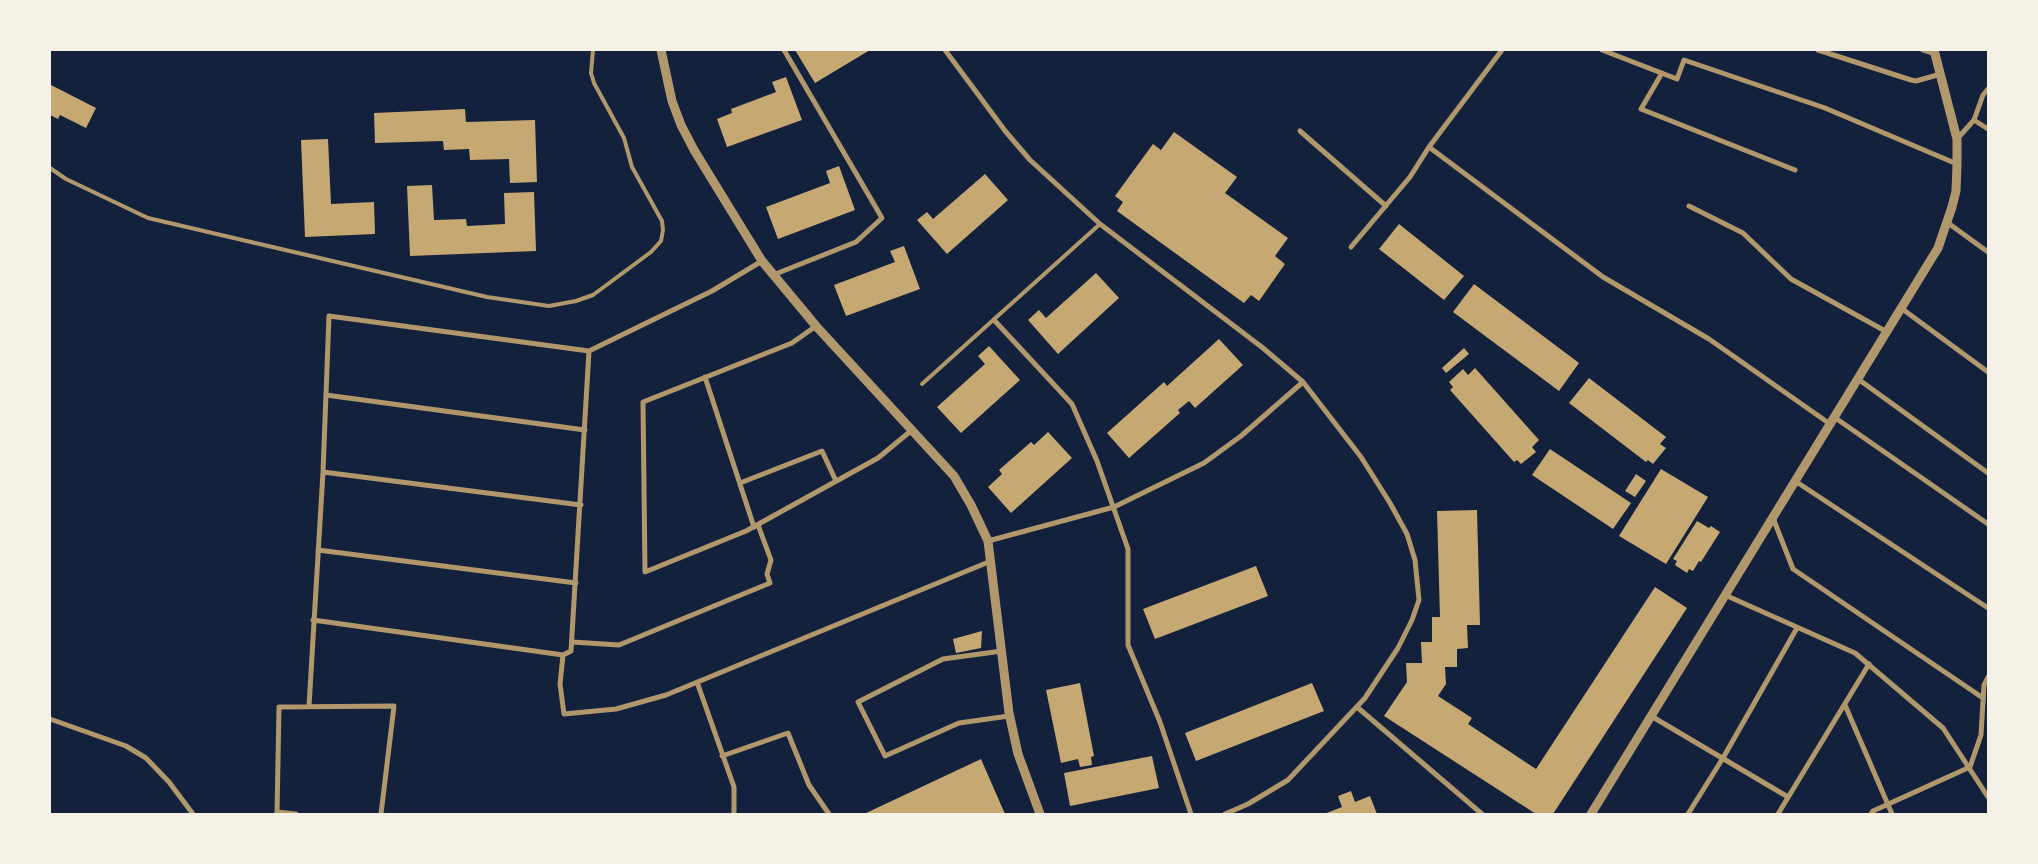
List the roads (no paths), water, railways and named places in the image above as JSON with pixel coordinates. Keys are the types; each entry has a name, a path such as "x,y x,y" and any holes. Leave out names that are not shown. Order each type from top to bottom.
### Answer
{"street":[{"path":"661,50 672,101 681,125 702,164 762,261 816,326 954,476 972,505 988,541 1010,716 1018,754 1040,814"},
{"path":"773,275 856,242 882,218 784,50"},
{"path":"945,50 1006,132 1030,160 1100,224 1263,348 1303,382 1361,457 1407,534 1415,560 1418,600 1412,620 1398,648 1357,707 1288,780 1248,804 1225,814"},
{"path":"1351,247 1410,177 1429,147 1502,50"},
{"path":"1602,50 1677,79 1684,60 1825,108 1958,164"},
{"path":"1818,50 1916,81 1942,74"},
{"path":"1591,814 1938,248 1948,223 1956,191 1957,140 1935,52 1923,50"},
{"path":"1662,73 1641,109 1796,170"},
{"path":"1957,140 1974,120 1983,95 1988,88"},
{"path":"1974,120 1988,129"},
{"path":"1300,131 1386,206"},
{"path":"1429,147 1604,276 1709,339 1988,524"},
{"path":"1689,206 1743,233 1791,279 1887,332"},
{"path":"1948,223 1988,252"},
{"path":"309,706 323,472 329,316 589,352 712,291 762,261"},
{"path":"1901,308 1988,372"},
{"path":"994,320 1072,404 1097,461 1128,549 1128,645 1160,722 1191,814"},
{"path":"816,326 792,343 643,402 645,572 756,526 878,458 912,430"},
{"path":"314,620 564,654 571,651 589,352"},
{"path":"572,642 619,645 770,583 767,574 770,560 740,483 706,377"},
{"path":"1858,379 1988,473"},
{"path":"988,541 1114,507 1204,464 1241,436 1303,382"},
{"path":"326,395 585,430"},
{"path":"740,483 822,451 836,481"},
{"path":"323,472 581,505"},
{"path":"1795,481 1988,608"},
{"path":"1773,518 1793,569 1983,698"},
{"path":"318,550 576,583"},
{"path":"564,654 560,684 564,714 616,709 666,695 991,560"},
{"path":"1725,595 1855,653 1943,728 1970,766 1988,797"},
{"path":"1688,814 1723,758 1797,628"},
{"path":"1002,651 943,660 858,702 885,756 959,723 1010,716"},
{"path":"1778,814 1869,664"},
{"path":"1871,814 1873,811 1970,766 1982,735 1984,684 1988,677"},
{"path":"697,682 734,787 734,814"},
{"path":"1845,705 1892,814"},
{"path":"296,814 277,813 279,707 394,706 381,814"},
{"path":"1357,707 1482,814"},
{"path":"1651,716 1788,796"},
{"path":"50,719 126,746 146,758 169,782 193,814"},
{"path":"722,756 788,733 809,785 829,814"}],"lane":[{"path":"50,168 66,179 148,218 487,297 549,306 576,301 593,294 651,252 661,241 663,230 662,221 632,167 624,138 594,83 591,73 593,50"},
{"path":"922,384 1100,224"}]}
